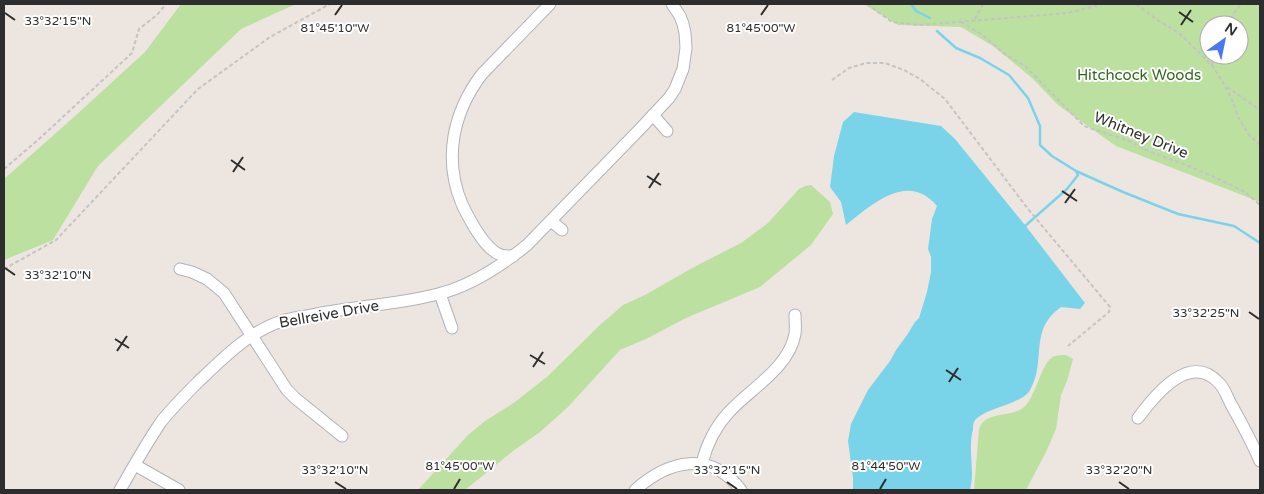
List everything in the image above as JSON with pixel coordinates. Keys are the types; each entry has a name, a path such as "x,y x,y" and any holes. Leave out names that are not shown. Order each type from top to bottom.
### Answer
{"street":[{"path":"513,256 500,255 492,250 478,233 462,206 453,171 454,131 462,107 474,84 550,4"},
{"name":"Bellreive Drive","path":"120,490 151,437 174,406 210,370 252,335 283,320 440,294 469,283 498,266 527,245 653,115 675,89 683,69 686,48 683,24 672,4"},
{"path":"653,115 667,131"},
{"path":"551,221 562,230"},
{"path":"180,269 207,279 224,293 287,390 342,436"},
{"path":"440,294 452,328"},
{"path":"702,463 711,438 722,420 730,410 770,374 789,350 795,336 795,314"},
{"path":"1138,418 1158,394 1175,378 1194,372 1206,374 1222,385 1260,461"},
{"path":"635,490 660,472 669,468 694,463 708,465 724,474 741,490"},
{"path":"135,464 179,490"}],"path":[{"path":"4,169 46,133 132,52 139,29 157,15 166,4"},
{"path":"4,269 56,240 198,89 270,37 330,4"},
{"path":"867,4 892,22 920,25 1068,13 1103,4"},
{"path":"974,20 983,4"},
{"path":"1136,4 1159,22 1179,33 1199,52"},
{"path":"1233,15 1241,4"},
{"name":"Whitney Drive","path":"961,22 980,33 1005,54 1025,66 1084,126 1129,141 1148,151 1212,176 1245,192 1260,205"},
{"path":"832,80 849,68 866,63 885,62 920,79 945,99 1028,209 1110,307 1109,312 1068,346"},
{"path":"1212,65 1225,86 1238,117 1249,135 1260,145"},
{"path":"1225,86 1260,110"}],"green space":[{"path":"181,4 296,4 241,29 98,166 53,240 4,260 4,179 145,52"},
{"name":"Hitchcock Woods","path":"864,4 1260,4 1260,202 1116,146 1058,105 1032,78 993,46 961,27 898,25"},
{"path":"811,185 830,202 833,214 811,245 760,287 686,318 620,350 568,407 540,432 465,490 418,490 468,435 548,376 623,305 741,243 768,223 799,189"},
{"path":"1066,355 1073,359 1061,395 1056,429 1026,490 974,490 979,429 982,424 991,417 1018,411 1023,408 1032,396 1042,371 1050,359"}],"water":[{"path":"854,112 941,126 955,139 1025,225 1085,303 1080,309 1061,307 1051,316 1041,336 1035,379 1026,395 985,413 974,422 971,441 972,481 970,490 853,490 848,441 851,424 868,390 919,318 931,272 931,257 928,249 932,219 937,206 926,196 914,191 902,191 878,201 846,225 841,202 830,187 834,156 843,122"}],"waterway":[{"path":"911,4 916,11 930,18"},
{"path":"937,31 956,48 980,58 1009,75 1028,98 1040,126 1040,145 1052,156 1076,171 1123,192 1178,214 1234,226 1260,243"},
{"path":"1025,226 1067,189 1078,175 1076,171"}]}
